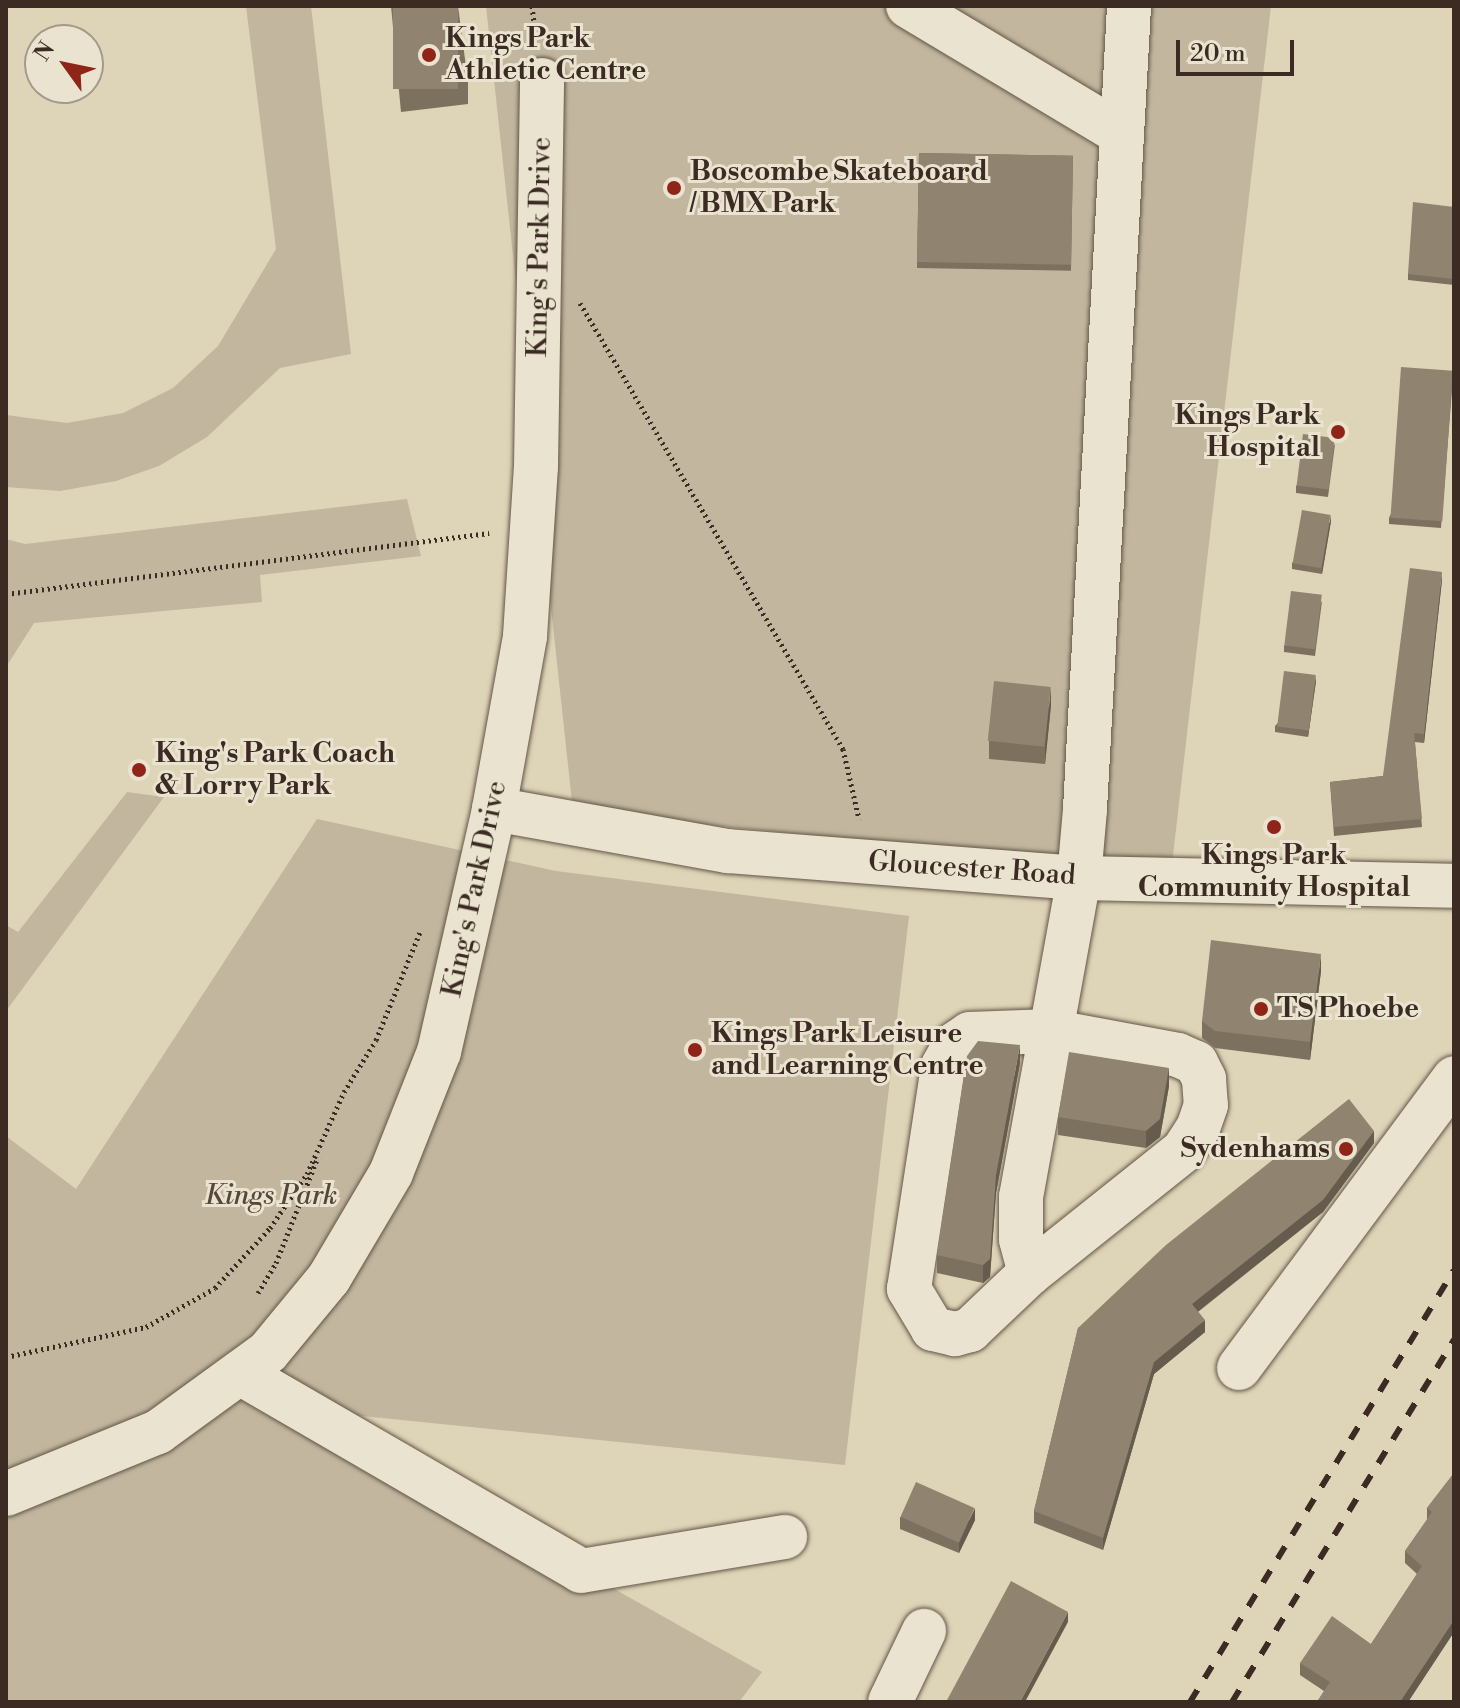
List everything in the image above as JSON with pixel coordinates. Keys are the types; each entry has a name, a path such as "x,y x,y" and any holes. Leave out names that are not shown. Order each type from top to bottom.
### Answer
{"street":[{"path":"908,6 1122,134"},
{"path":"1030,1273 1021,1239 1021,1197 1079,878 1129,6"},
{"name":"King's Park Drive","path":"6,1494 158,1432 268,1352 329,1278 391,1173 439,1052 494,809 525,636 532,527 542,80"},
{"name":"Gloucester Road","path":"494,809 728,851 1079,878 1454,886"},
{"path":"1050,1031 1178,1055 1196,1063 1204,1079 1206,1105 1183,1151 1030,1273 970,1330 955,1334 933,1329 909,1289 925,1163 949,1055 970,1034 1050,1031"},
{"path":"1239,1368 1454,1078"},
{"path":"240,1373 581,1571 785,1537"},
{"path":"890,1702 924,1631"}],"path":[{"path":"539,253 584,308 843,749 869,862"},
{"path":"6,594 532,527"},
{"path":"6,1357 146,1327 215,1288 270,1228 307,1174 344,1092 376,1040 423,925"},
{"path":"253,1302 276,1263 344,1092"}],"green space":[{"path":"246,6 311,6 351,354 280,368 207,437 159,466 116,481 60,491 6,487 6,415 67,423 123,413 173,388 218,346 276,249"},
{"path":"486,6 1271,6 1172,864 927,847 573,811"},
{"path":"407,499 421,556 260,575 262,602 34,623 6,667 6,539 25,544"},
{"path":"127,792 164,797 6,1011 6,925 18,932"},
{"name":"Kings Park","path":"317,819 556,871 909,916 845,1465 274,1407 429,1485 762,1672 739,1702 6,1702 6,1136 76,1189"}],"building":[{"name":"Kings Park Athletic Centre","path":"393,6 458,6 458,89 393,89"},
{"path":"919,153 1073,156 1071,265 917,262"},
{"path":"1413,202 1454,207 1454,279 1408,274"},
{"path":"1401,367 1453,371 1442,521 1390,518"},
{"path":"1303,434 1335,438 1328,490 1297,486"},
{"path":"1302,510 1331,515 1321,568 1293,563"},
{"path":"1410,568 1442,572 1424,734 1414,733 1422,819 1334,827 1330,782 1383,776"},
{"path":"1291,591 1322,595 1315,649 1284,646"},
{"path":"1284,671 1316,675 1309,730 1277,727"},
{"path":"994,681 1051,687 1044,747 988,741"},
{"name":"TS Phoebe","path":"1211,940 1321,954 1310,1042 1215,1031 1202,1021"},
{"path":"978,1041 1020,1045 996,1175 990,1259 983,1265 937,1255 967,1056"},
{"path":"1069,1052 1169,1068 1160,1119 1146,1131 1058,1117"},
{"path":"1349,1099 1374,1131 1323,1200 1192,1304 1205,1320 1154,1362 1103,1538 1034,1511 1078,1328 1166,1245"},
{"path":"1454,1473 1454,1620 1400,1702 1317,1702 1330,1682 1300,1663 1332,1616 1371,1644 1422,1566 1405,1551 1432,1512 1427,1508"},
{"path":"916,1482 974,1508 959,1543 901,1517"},
{"path":"1011,1581 1068,1612 1020,1702 946,1702"}],"railway":[{"path":"1190,1702 1454,1270"},
{"path":"1232,1702 1454,1340"}],"place":[{"name":"Kings Park Athletic Centre","path":"429,55"},
{"name":"Boscombe Skateboard / BMX Park","path":"674,188"},
{"name":"Kings Park Hospital","path":"1338,432"},
{"name":"King's Park Coach & Lorry Park","path":"139,770"},
{"name":"Kings Park Community Hospital","path":"1274,827"},
{"name":"TS Phoebe","path":"1261,1009"},
{"name":"Kings Park Leisure and Learning Centre","path":"695,1050"},
{"name":"Sydenhams","path":"1346,1149"}]}
